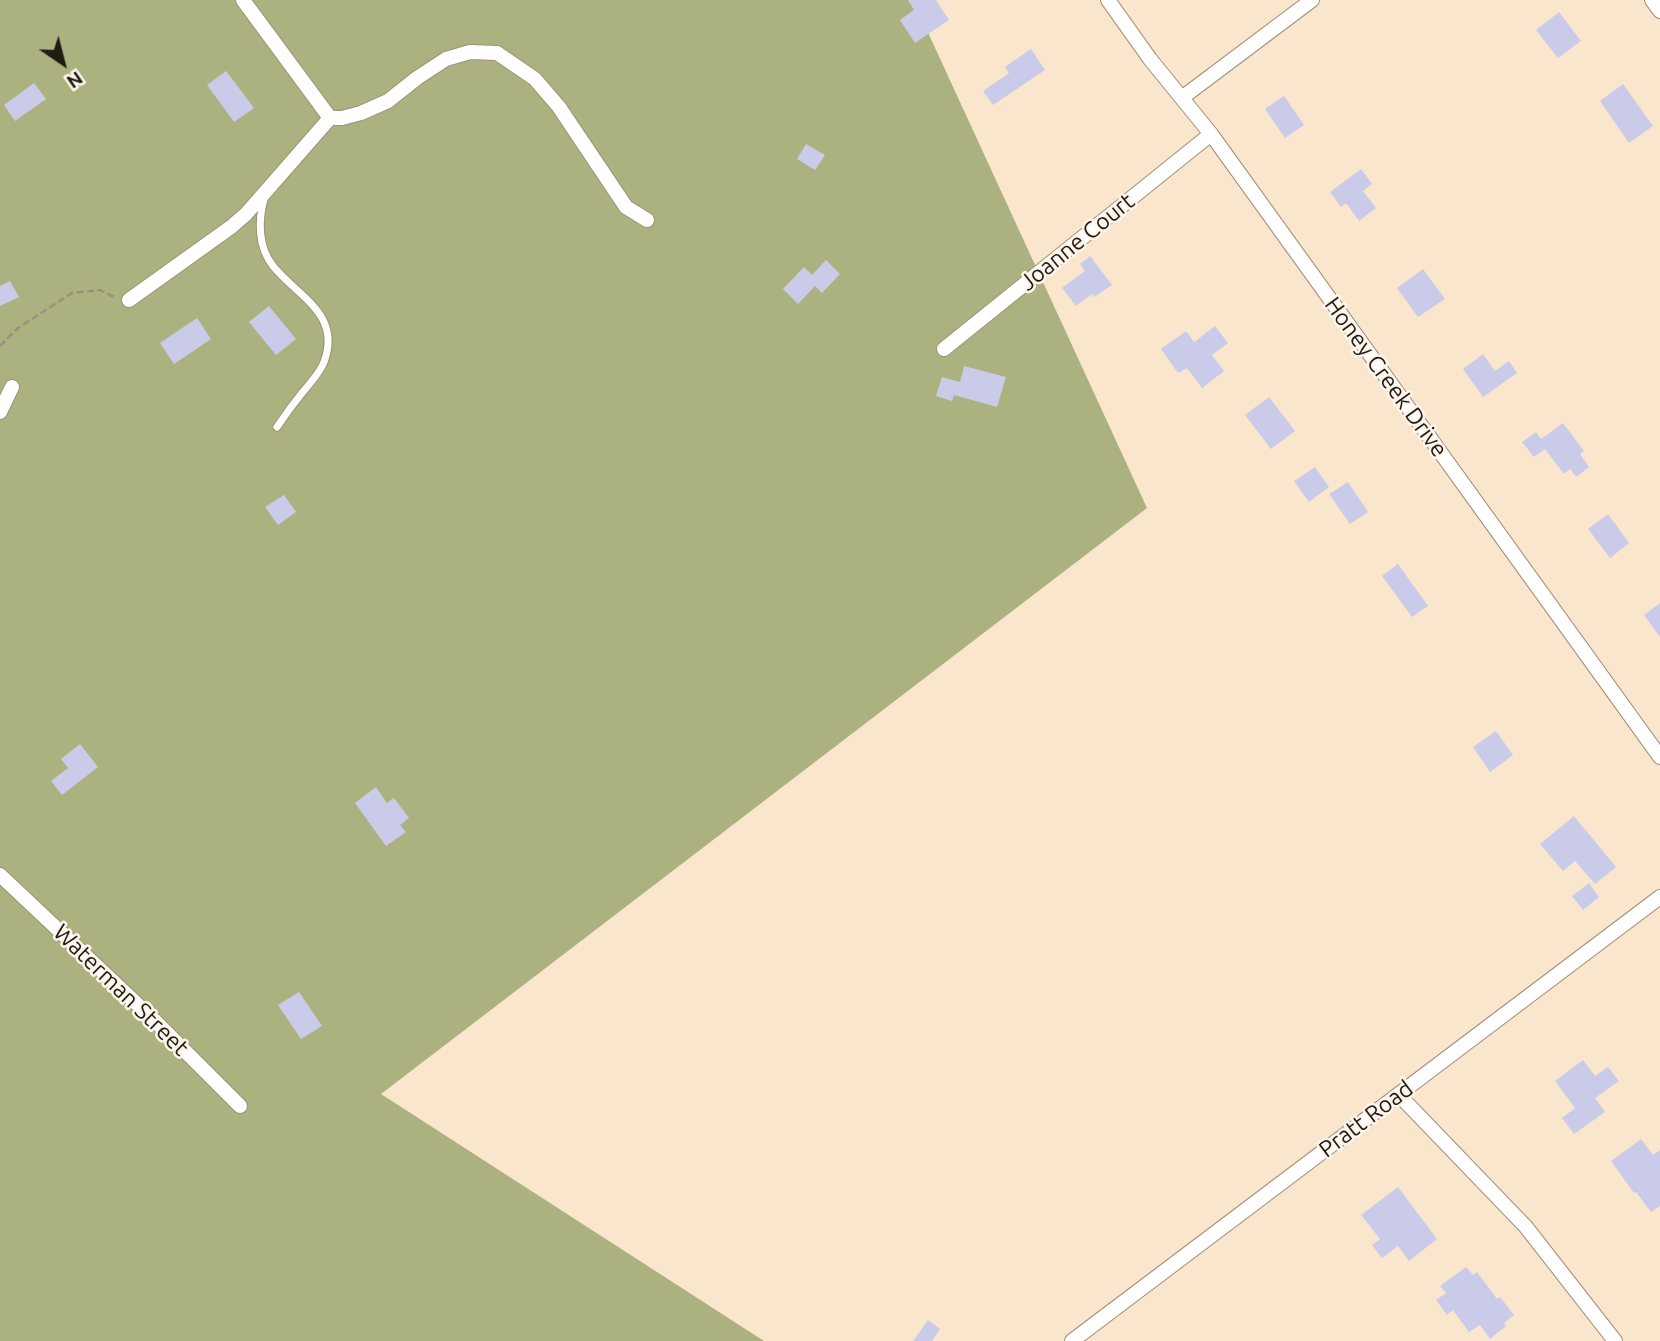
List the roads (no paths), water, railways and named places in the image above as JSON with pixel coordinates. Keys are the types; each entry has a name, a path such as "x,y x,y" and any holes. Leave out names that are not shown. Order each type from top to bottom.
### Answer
{"street":[{"path":"243,0 330,118"},
{"name":"Honey Creek Drive","path":"1108,0 1150,59 1211,134 1660,757"},
{"path":"1183,97 1312,0"},
{"path":"1652,0 1660,11"},
{"path":"129,300 232,227 330,118 361,113 388,101 446,59 470,52 497,53 535,79 559,107 626,207 647,220"},
{"name":"Joanne Court","path":"944,349 1211,134"},
{"path":"0,412 12,387"},
{"name":"Waterman Street","path":"0,875 154,1020 240,1106"},
{"name":"Pratt Road","path":"1072,1341 1660,897"},
{"path":"1399,1095 1526,1227 1615,1341"}],"lane":[{"path":"267,190 260,225 261,242 272,266 317,310 326,325 329,343 324,364 277,427"}]}
